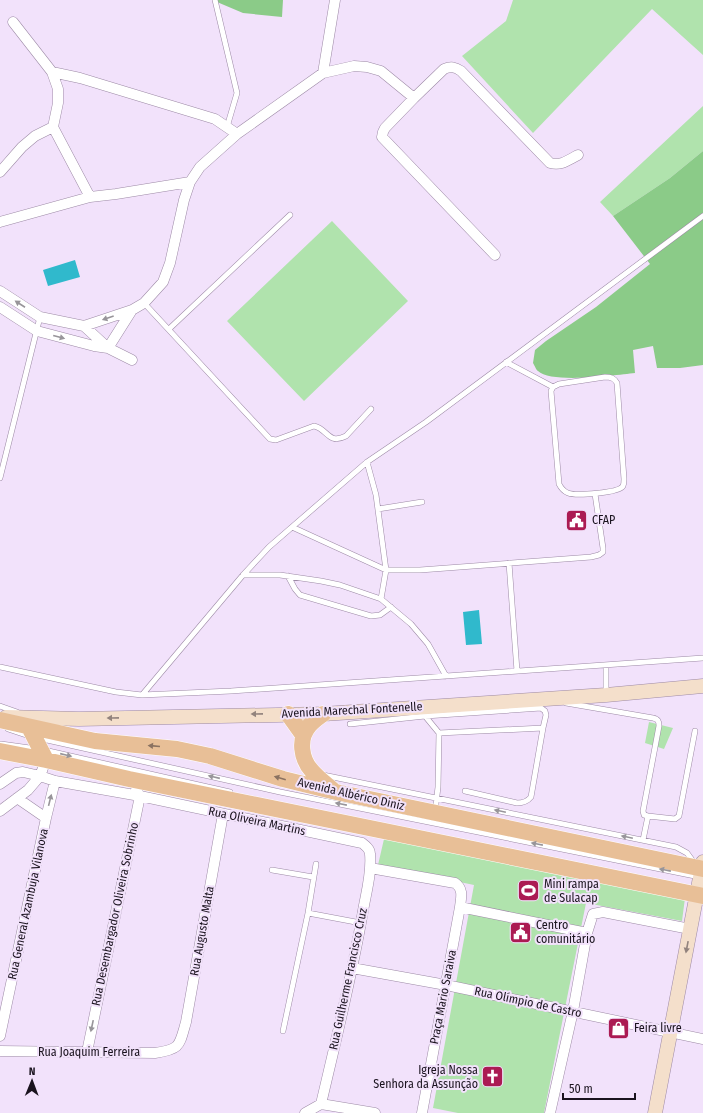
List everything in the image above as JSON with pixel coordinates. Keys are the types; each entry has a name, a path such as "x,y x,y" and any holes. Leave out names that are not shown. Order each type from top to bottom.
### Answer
{"main road":[{"name":"Avenida Marechal Fontenelle","path":"0,716 37,738 79,719 324,714 606,695 703,686"},
{"path":"288,714 303,735"},
{"path":"324,714 309,725 303,735 303,755 313,773 336,792"},
{"name":"Avenida Albérico Diniz","path":"0,720 129,779 700,879"},
{"name":"Avenida Albérico Diniz","path":"0,751 37,738 96,741 184,750 210,756 283,779 336,792 436,805 700,879"},
{"path":"655,1113 690,929 698,911 700,879"}],"street":[{"path":"323,73 335,0"},
{"path":"13,22 52,72 58,89 58,103 53,127 90,197"},
{"path":"0,291 40,317 84,326 132,310 144,303 163,282 170,263 184,200 190,182 200,167 237,134 323,73 354,66 381,71 414,98"},
{"path":"495,254 382,137 382,132 385,128 444,69 456,67 550,163 562,164 578,155"},
{"path":"52,72 80,78 215,119 237,134"},
{"path":"0,172 22,147 35,136 53,127"},
{"path":"0,222 90,197 190,182"},
{"path":"0,307 37,331 94,346 108,348"},
{"path":"108,348 132,310"},
{"path":"84,326 108,348 132,360"},
{"path":"0,812 28,790 40,776 37,738"},
{"path":"0,784 19,772 40,776 55,781 140,796"},
{"path":"129,779 140,796"},
{"name":"Rua General Azambuja Vilanova","path":"0,1036 55,781"},
{"name":"Rua Oliveira Martins","path":"140,796 362,843 367,847 370,853"},
{"name":"Rua Desembargador Oliveira Sobrinho","path":"87,1052 140,796"},
{"name":"Rua General Azambuja Vilanova","path":"17,798 46,818"},
{"name":"Rua Augusto Malta","path":"177,1047 186,1022 223,814"},
{"name":"Rua Guilherme Francisco Cruz","path":"321,1104 361,924 370,868 370,853"},
{"name":"Praça Mario Saraiva","path":"370,868 455,883 461,889 462,896 422,1113"},
{"path":"460,907 586,933"},
{"path":"550,1113 573,1011 586,933 591,918 594,914 597,912 603,912 690,929"},
{"name":"Rua Olímpio de Castro","path":"352,968 446,985 703,1039"},
{"name":"Rua Joaquim Ferreira","path":"0,1052 155,1053 169,1051 177,1047"},
{"path":"305,1113 321,1104 375,1113"}],"lane":[{"path":"215,0 237,93 227,127"},
{"path":"169,329 290,215"},
{"path":"142,695 243,575 270,546 367,462 426,422 703,216"},
{"path":"144,303 270,439 276,440 314,426 318,426 329,436 335,439 340,438 346,436 371,409"},
{"path":"0,478 40,317"},
{"path":"506,362 553,387"},
{"path":"605,376 614,379 617,383 624,486 619,489 595,494 568,493 562,489 559,484 551,391 553,387 559,384 605,376"},
{"path":"367,462 376,495 386,570 381,599"},
{"path":"292,527 386,570 420,570 591,557 603,552 595,494"},
{"path":"378,509 422,502"},
{"path":"509,563 517,671"},
{"path":"243,575 288,576 332,583 381,599 412,624 428,644 446,676"},
{"path":"288,576 300,595 371,616 380,615 391,607"},
{"path":"0,667 116,692 142,695 231,691 703,658"},
{"path":"606,665 606,695"},
{"path":"558,698 568,704 657,719 659,726 643,811 644,815 648,816 675,819 679,816 695,731"},
{"path":"0,706 37,738"},
{"path":"350,724 425,716 541,708 545,711 546,715 531,797 528,801 517,803 465,791"},
{"path":"425,716 439,733 436,805"},
{"path":"0,727 233,792"},
{"path":"439,733 543,728"},
{"path":"0,744 37,738 280,792 700,879"},
{"path":"313,773 436,805 643,840 676,847 687,853 700,879"},
{"path":"643,840 648,816"},
{"path":"283,1031 308,913 316,864"},
{"path":"272,870 313,877"},
{"path":"308,913 361,924"}],"green space":[{"path":"217,0 283,0 282,17 243,13 217,2"},
{"path":"513,0 703,0 703,55 652,9 533,133 462,56 506,21"},
{"path":"703,106 703,151 670,178 613,216 600,202"},
{"path":"703,151 703,365 680,368 657,368 653,346 633,350 635,373 599,377 569,378 545,375 537,370 533,363 535,350 596,307 650,264 613,216 670,178"},
{"path":"332,221 408,301 304,401 227,321"},
{"path":"649,722 673,728 664,749 645,743"},
{"path":"384,839 685,898 682,921 586,903 544,1113 458,1113 433,1108 474,885 378,865"}],"water":[{"path":"75,260 80,277 48,286 43,270"},
{"path":"479,610 482,644 466,645 463,612"}],"place":[{"name":"CFAP","path":"576,520"},
{"name":"Mini rampa de Sulacap","path":"528,891"},
{"name":"Centro comunitário","path":"521,932"},
{"name":"Feira livre","path":"619,1028"},
{"name":"Igreja Nossa Senhora da Assunção","path":"493,1077"}]}
